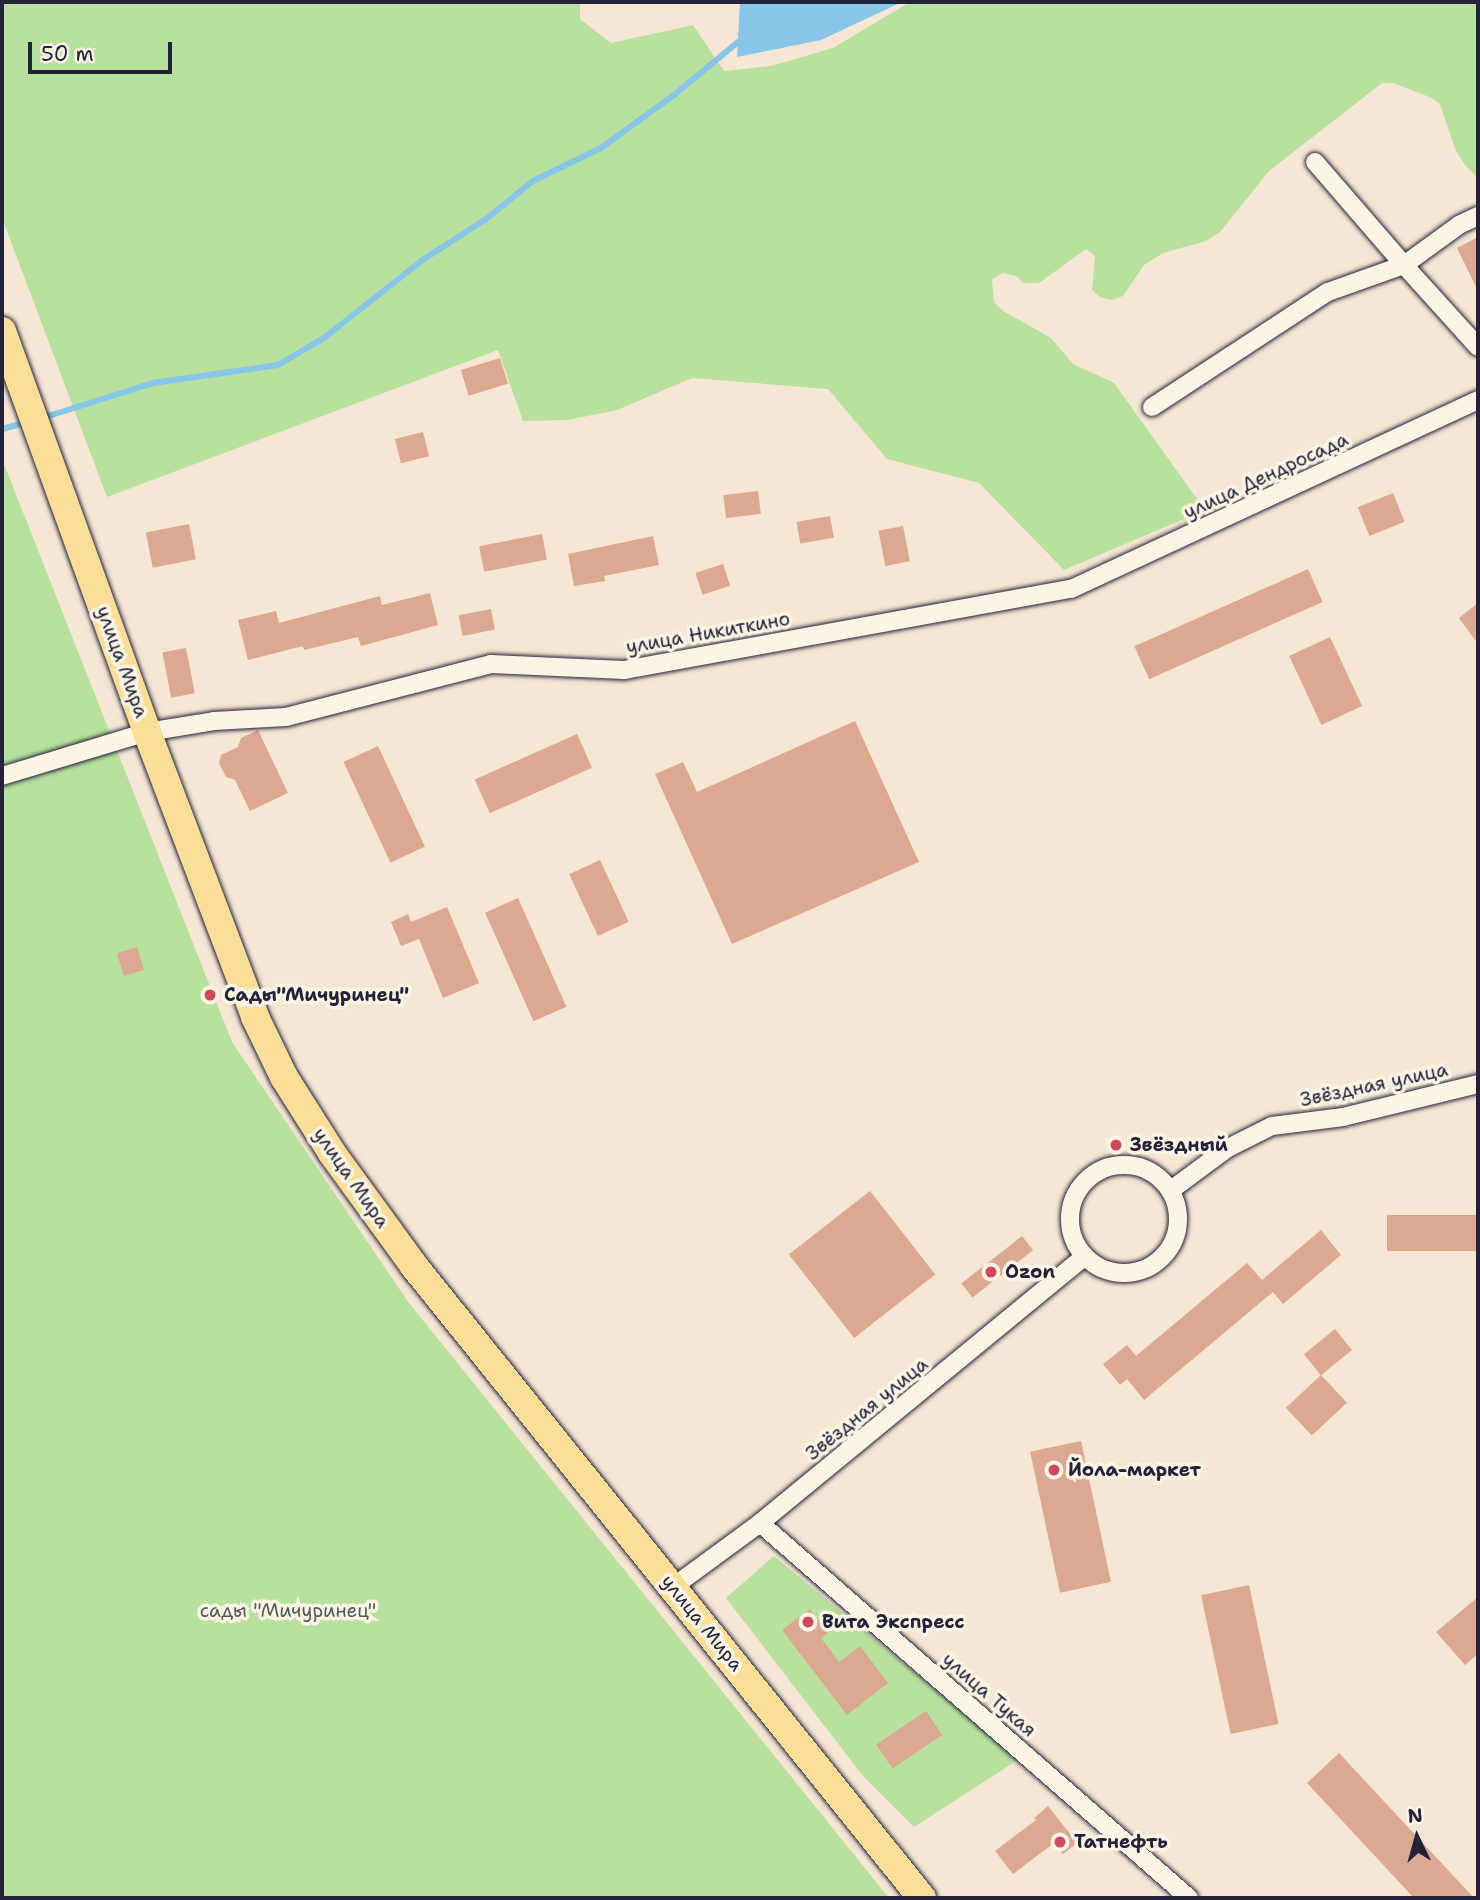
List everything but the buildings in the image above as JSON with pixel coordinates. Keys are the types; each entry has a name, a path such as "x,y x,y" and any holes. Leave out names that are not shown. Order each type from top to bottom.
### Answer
{"main road":[{"name":"улица Мира","path":"2,331 147,733 255,1017 284,1077 332,1153 414,1265 922,1898"}],"street":[{"path":"1315,162 1478,347"},
{"path":"1152,407 1328,292 1405,265 1460,225 1478,216"},
{"name":"улица Дендросада","path":"1071,589 1478,400"},
{"name":"улица Никиткино","path":"2,776 147,733 214,721 286,717 491,664 624,670 1071,589"},
{"name":"Звёздная улица","path":"1171,1190 1228,1147 1272,1126 1343,1117 1478,1084"},
{"path":"1118,1164 1136,1166 1150,1171 1171,1190 1178,1210 1178,1225 1165,1254 1154,1264 1143,1269 1119,1273 1083,1258 1075,1244 1070,1212 1074,1196 1098,1170 1118,1164"},
{"name":"Звёздная улица","path":"673,1587 761,1523 1083,1258"},
{"name":"улица Тукая","path":"761,1523 1189,1898"}],"green space":[{"path":"2,2 580,2 580,19 611,43 693,25 724,71 771,66 833,48 910,2 1478,2 1478,178 1456,151 1440,104 1432,98 1393,83 1382,83 1269,171 1220,232 1206,241 1163,253 1144,265 1123,296 1112,300 1100,297 1092,290 1095,256 1086,249 1039,283 1024,283 1016,276 1003,273 992,279 994,302 1003,311 1051,338 1073,364 1114,383 1205,510 1064,570 979,483 887,459 828,389 692,378 617,410 568,420 523,421 498,350 107,497 2,218"},
{"name":"сады \"Мичуринец\"","path":"2,459 232,1042 409,1303 889,1898 2,1898"},
{"path":"774,1556 1019,1759 914,1827 863,1776 726,1598"}],"water":[{"path":"740,2 902,2 821,40 737,57"}],"waterway":[{"path":"42,418 153,383 278,365 324,338 421,261 486,219 533,181 601,148 674,95 738,42"},
{"path":"2,429 29,422"}],"place":[{"name":"Сады\"Мичуринец\"","path":"210,995"},
{"name":"Звёздный","path":"1116,1145"},
{"name":"Ozon","path":"991,1272"},
{"name":"Йола-маркет","path":"1054,1470"},
{"name":"Вита Экспресс","path":"808,1622"},
{"name":"Татнефть","path":"1060,1842"}]}
